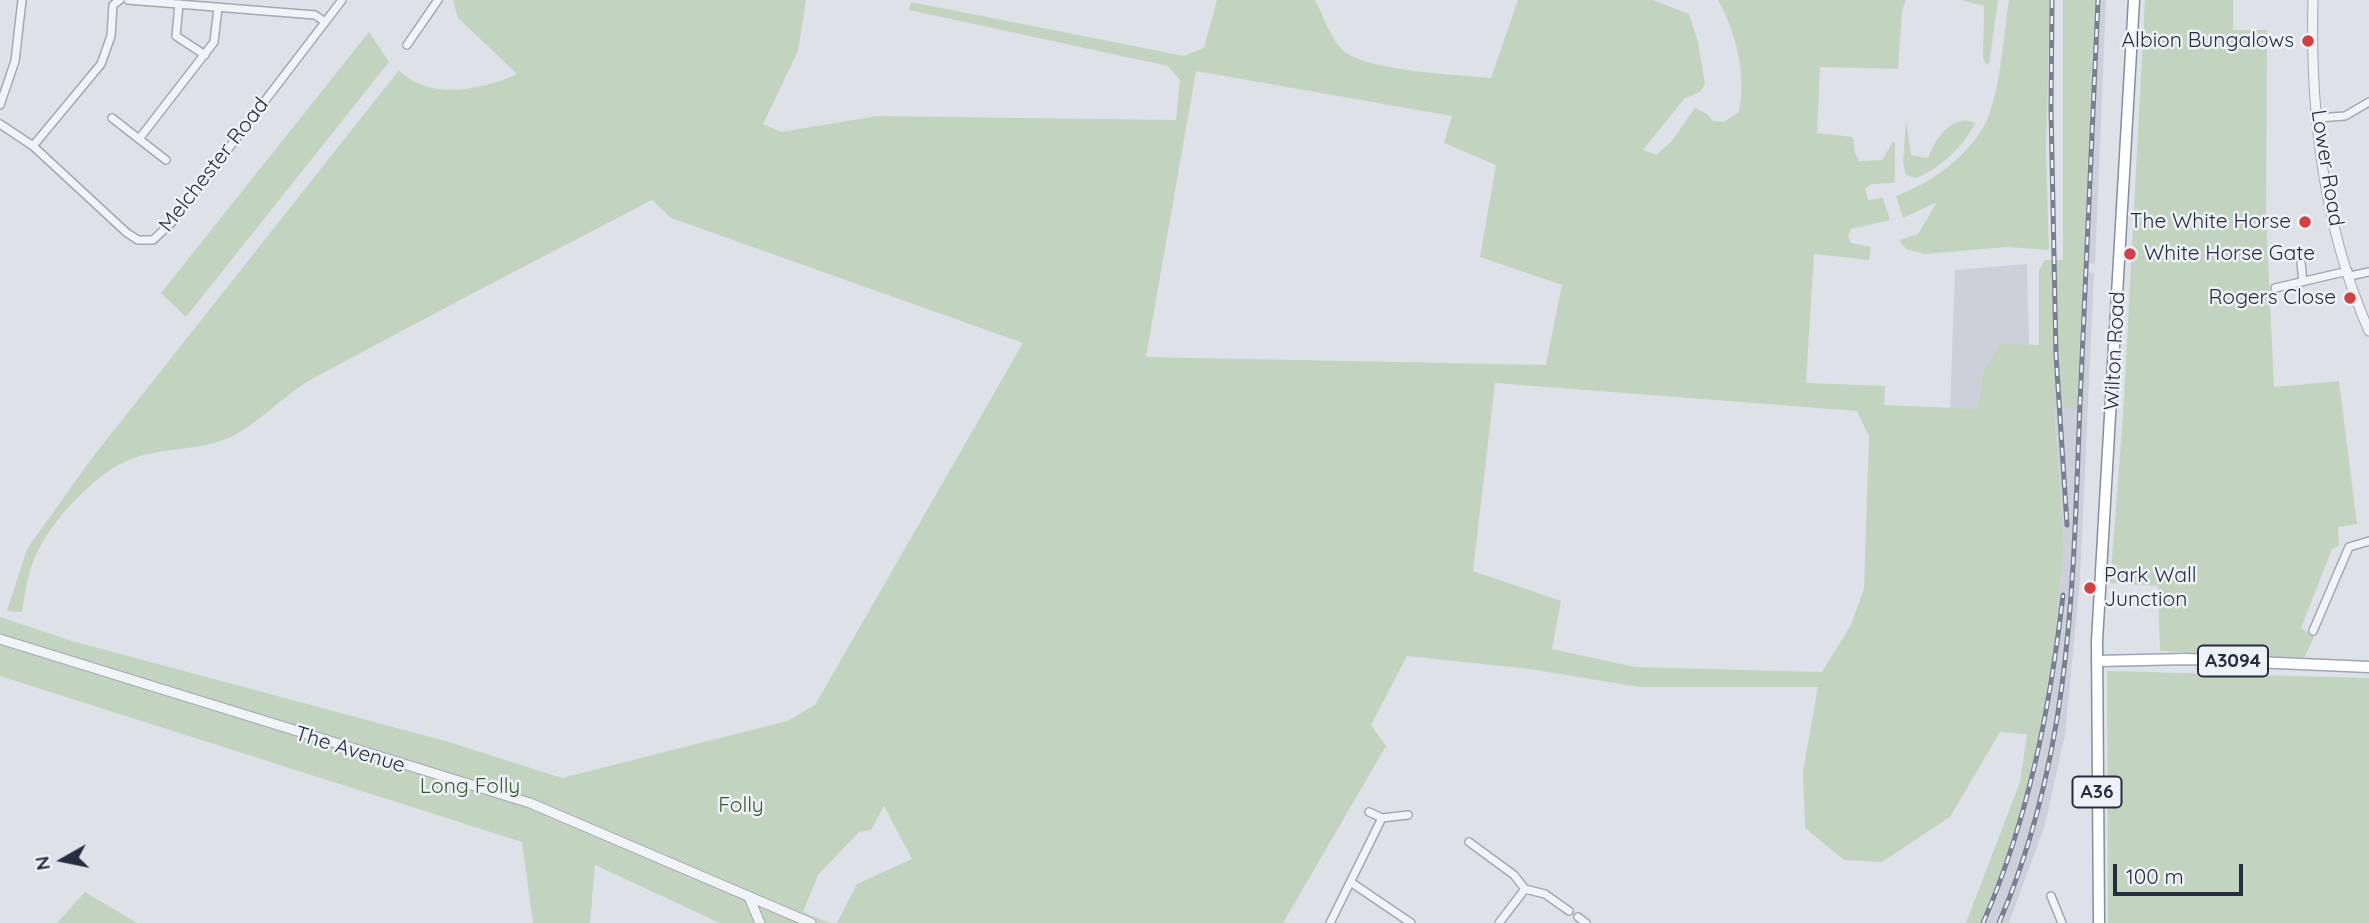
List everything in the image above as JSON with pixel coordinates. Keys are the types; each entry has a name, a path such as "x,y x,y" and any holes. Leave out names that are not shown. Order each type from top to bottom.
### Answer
{"main road":[{"name":"Wilton Road","path":"2096,661 2134,0"},
{"name":"A3094","path":"2096,661 2187,659 2369,667"},
{"name":"A36","path":"2096,661 2099,923"}],"street":[{"path":"1,101 15,61 22,0"},
{"path":"33,146 101,64 111,36 113,5 120,0"},
{"path":"128,0 315,15 325,22"},
{"name":"Melchester Road","path":"0,124 33,146 127,233 138,240 153,240 180,212 342,0"},
{"path":"407,45 438,0"},
{"name":"Lower Road","path":"2312,0 2318,118 2328,200 2369,331"},
{"path":"179,4 176,36 205,55"},
{"path":"139,139 214,42 218,8"},
{"path":"2318,118 2344,116 2369,102"},
{"path":"112,118 166,160"},
{"path":"2301,263 2303,282"},
{"path":"2275,288 2349,273 2369,272"},
{"path":"2314,631 2349,547 2369,541"},
{"name":"The Avenue","path":"0,639 530,803 811,923"},
{"path":"1369,811 1382,818 1408,816"},
{"path":"1330,923 1382,818"},
{"path":"1469,842 1514,875 1525,889 1545,894 1569,911"},
{"path":"1352,883 1411,923"},
{"path":"1499,923 1525,889"},
{"path":"2051,896 2062,923"},
{"path":"749,897 760,923"},
{"path":"1578,917 1586,923"}],"shaded area":[{"path":"2095,0 2106,0 2095,264 2083,262"},
{"path":"2027,264 2029,346 2001,344 1983,371 1977,409 1950,408 1955,270"},
{"path":"2083,271 2094,273 2080,579 2065,735 2045,825 2009,923 1980,923 2011,845 2034,765 2054,649 2064,542 2054,407 2077,408"}],"green space":[{"path":"453,0 806,0 798,51 763,124 781,132 877,116 1176,120 1180,80 1168,66 909,10 911,2 1184,56 1204,48 1217,0 1315,0 1335,40 1344,51 1355,58 1392,68 1491,78 1518,0 1653,0 1689,14 1698,42 1705,84 1700,92 1684,99 1643,150 1656,155 1671,142 1695,108 1707,114 1713,121 1724,122 1739,112 1741,83 1738,54 1718,0 1906,0 1902,11 1898,69 1820,67 1817,133 1853,137 1859,161 1882,160 1895,142 1895,183 1871,184 1865,189 1868,200 1883,198 1890,220 1851,229 1848,236 1851,243 1871,247 1869,260 1814,254 1806,383 1885,386 1884,405 1977,409 1983,371 2001,344 2039,345 2039,270 2045,260 2063,260 2063,0 2095,0 2077,408 2054,408 2064,542 2054,649 2034,765 2011,845 1980,923 1966,923 2020,782 2027,734 2000,732 1950,817 1882,862 1844,860 1805,828 1803,771 1818,687 1639,687 1530,669 1407,656 1371,725 1386,746 1283,923 837,923 857,884 912,859 884,806 871,830 859,832 818,875 803,912 829,923 720,923 595,865 590,923 533,923 522,842 0,676 0,617 72,641 449,742 562,778 787,721 815,705 1023,343 671,218 652,200 310,380 233,436 201,446 139,457 107,472 72,503 42,543 30,571 22,612 7,611 27,549 92,458 399,70 411,80 425,86 456,90 488,84 517,74 458,18","holes":["1196,71 1452,116 1444,143 1496,165 1480,257 1562,285 1546,365 1146,357","1495,383 1857,411 1869,436 1864,589 1851,625 1822,672 1635,667 1552,649 1561,601 1473,571"]},
{"path":"1961,0 1998,0 1989,65 1983,57 1984,6"},
{"path":"2009,0 2050,0 2046,150 2049,250 2008,247 1924,254 1906,249 1899,240 1918,234 1937,202 1903,218 1896,196 1922,184 1948,167 1970,146 1986,122 1998,79"},
{"path":"2145,0 2233,0 2233,30 2267,30 2266,217 2274,387 2339,381 2357,524 2338,527 2339,546 2332,549 2301,628 2314,637 2304,658 2160,651 2158,586 2110,583 2123,416"},
{"path":"369,32 389,62 186,317 161,293"},
{"path":"1906,120 1911,155 1928,158 1940,137 1952,125 1959,121 1975,123 1950,156 1915,178 1906,175 1903,162"},
{"path":"2107,671 2369,678 2369,923 2108,923"},
{"path":"85,892 137,923 57,923"}],"railway":[{"path":"2052,0 2051,109 2056,355 2067,525"},
{"path":"1999,923 2023,860 2041,796 2055,732 2071,602 2098,0"},
{"path":"1983,923 2025,803 2044,721 2063,595"}],"place":[{"name":"Albion Bungalows","path":"2308,41"},
{"name":"The White Horse","path":"2305,222"},
{"name":"White Horse Gate","path":"2130,254"},
{"name":"Rogers Close","path":"2350,298"},
{"name":"Park Wall Junction","path":"2090,588"}],"park label":[{"name":"Long Folly","path":"470,787"},
{"name":"Folly","path":"741,806"}]}
